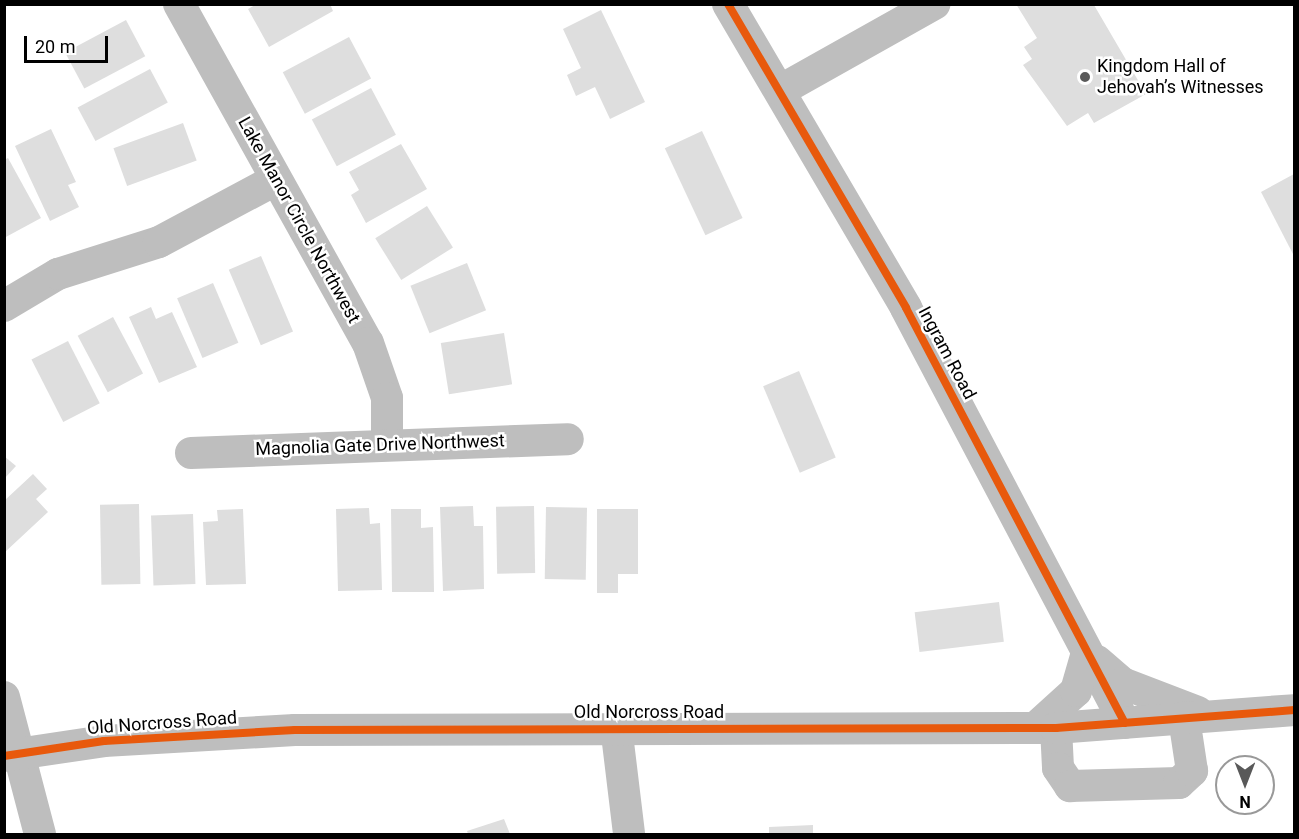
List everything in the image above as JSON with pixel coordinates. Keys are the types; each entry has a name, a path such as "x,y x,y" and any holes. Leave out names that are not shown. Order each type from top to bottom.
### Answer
{"street":[{"name":"Lake Manor Circle Northwest","path":"179,4 275,180 368,343 387,398 387,445"},
{"name":"Ingram Road","path":"728,4 781,90 906,308 1125,723"},
{"path":"781,90 934,4"},
{"path":"4,306 58,274 159,242 275,180"},
{"name":"Magnolia Gate Drive Northwest","path":"191,453 568,439"},
{"path":"1184,718 1192,771 1179,783 1070,786 1058,768 1045,728 1076,691 1087,653 1122,683 1215,716"},
{"path":"4,697 13,754 40,834"},
{"name":"Old Norcross Road","path":"13,754 104,741 295,730 616,726 1045,728 1294,710"},
{"path":"616,726 629,834"}],"building":[{"path":"257,4 330,4 333,11 269,47 248,9"},
{"name":"Kingdom Hall of Jehovah’s Witnesses","path":"1016,4 1094,5 1146,94 1094,123 1088,113 1067,126 1023,65 1032,59 1024,47 1037,38"},
{"path":"601,10 645,102 610,119 595,87 576,96 567,75 581,68 563,29"},
{"path":"126,20 145,56 84,89 65,52"},
{"path":"349,37 371,78 305,114 283,72"},
{"path":"150,69 168,103 95,141 78,107"},
{"path":"371,88 396,135 337,166 312,119"},
{"path":"183,123 197,161 127,186 113,148"},
{"path":"51,129 76,182 68,185 79,207 50,221 15,146"},
{"path":"702,131 743,218 705,235 665,148"},
{"path":"401,144 427,189 366,223 351,195 359,190 349,172"},
{"path":"8,158 41,218 4,238 4,160"},
{"path":"1294,174 1294,256 1261,192"},
{"path":"427,206 453,248 401,280 375,238"},
{"path":"261,256 293,331 261,345 229,270"},
{"path":"467,263 486,310 430,333 410,286"},
{"path":"213,283 238,343 202,358 177,298"},
{"path":"151,307 156,319 172,312 197,367 159,383 129,317"},
{"path":"113,317 143,374 108,392 78,336"},
{"path":"504,333 512,384 449,394 441,343"},
{"path":"68,341 100,403 63,422 31,360"},
{"path":"799,371 836,458 800,473 763,386"},
{"path":"4,456 16,466 4,479"},
{"path":"33,474 47,489 36,499 48,512 4,553 4,501"},
{"path":"139,504 140,584 101,585 100,505"},
{"path":"473,506 474,526 483,526 484,589 443,591 440,507"},
{"path":"534,506 535,573 497,574 496,507"},
{"path":"546,507 587,508 586,580 545,579"},
{"path":"369,508 370,524 380,523 382,590 338,591 336,509"},
{"path":"243,509 246,584 206,585 203,522 218,521 217,510"},
{"path":"391,509 421,509 421,528 433,527 434,592 392,592"},
{"path":"597,509 638,509 638,574 618,574 618,593 597,593"},
{"path":"193,514 195,584 153,585 151,515"},
{"path":"999,602 1004,642 920,652 915,612"},
{"path":"504,819 510,834 468,834 467,831"},
{"path":"813,825 813,834 769,834 769,827"}],"cycle path":[{"path":"728,4 906,308 1125,723"},
{"path":"4,756 104,741 295,730 1056,728 1294,710"}],"place":[{"name":"Kingdom Hall of Jehovah’s Witnesses","path":"1085,77"}]}
